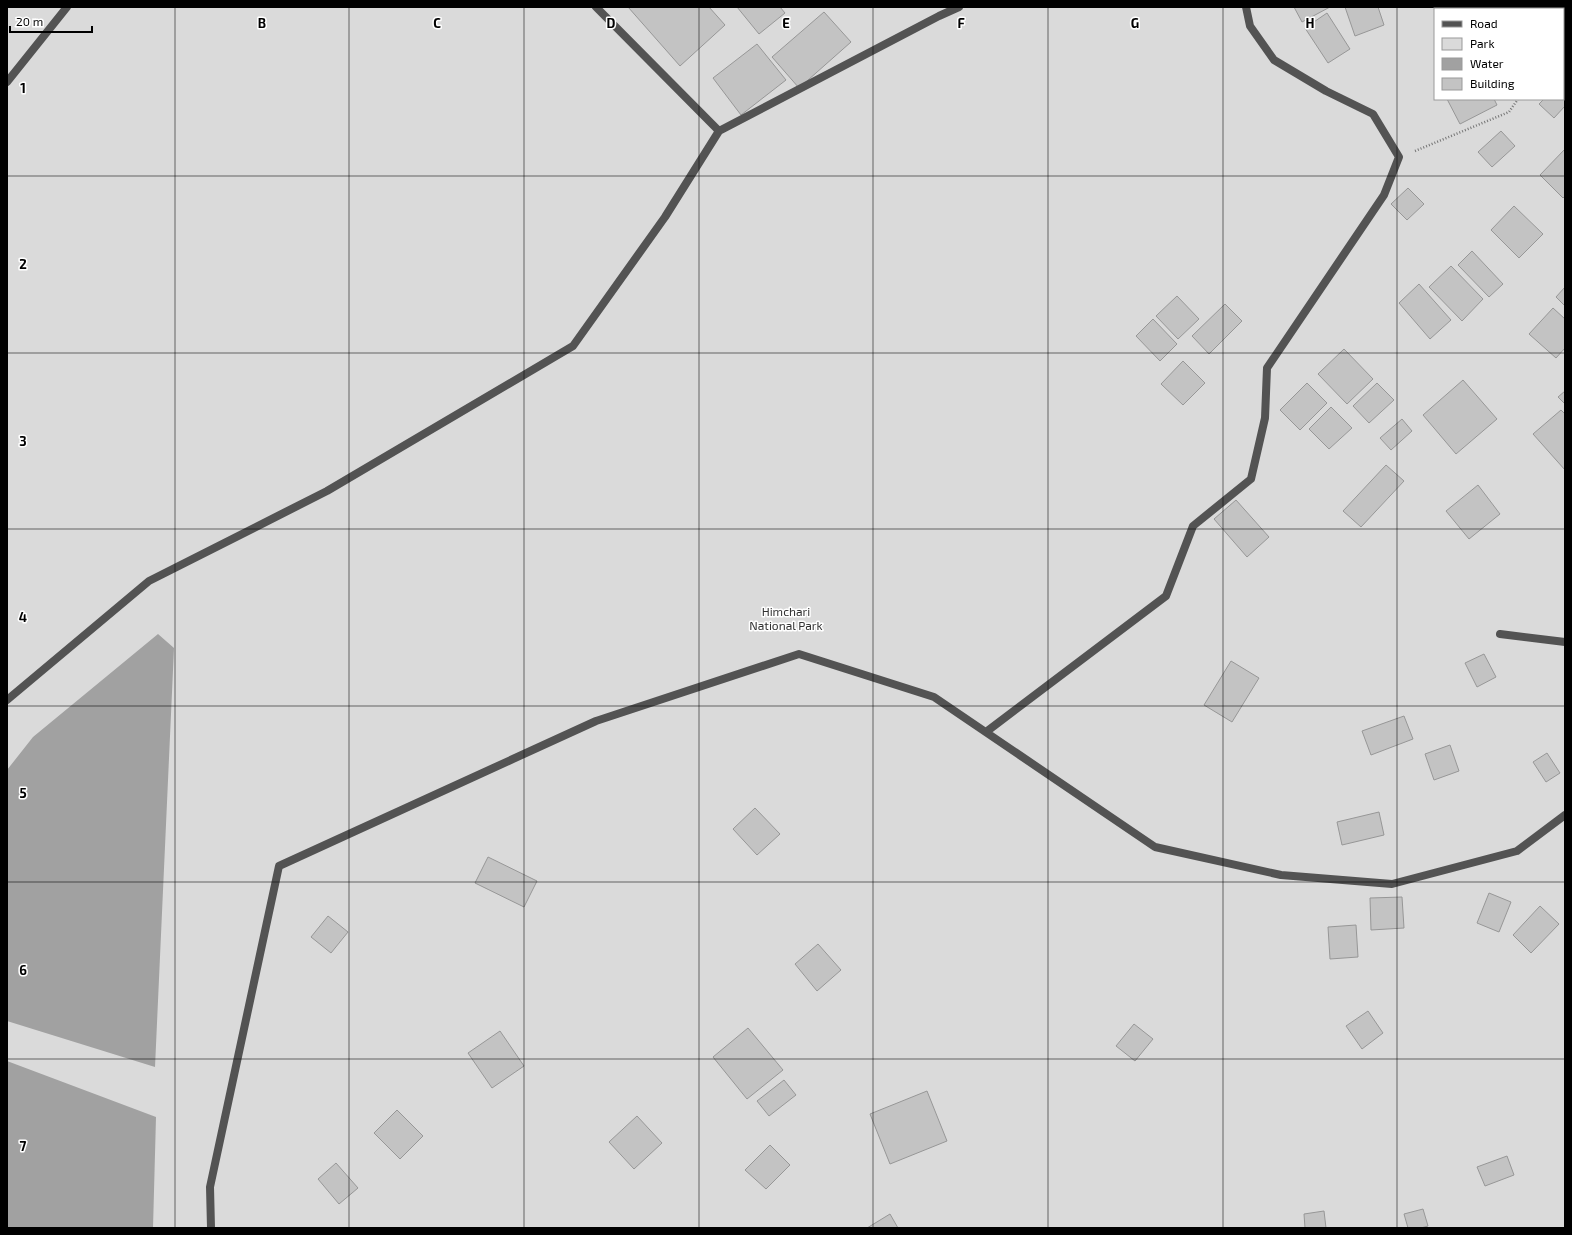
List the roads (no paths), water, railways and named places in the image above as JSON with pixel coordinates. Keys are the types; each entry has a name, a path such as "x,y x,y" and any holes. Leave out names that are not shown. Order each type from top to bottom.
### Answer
{"street":[{"path":"7,82 67,7"},
{"path":"596,7 719,131"},
{"path":"7,700 149,581 328,491 573,346 665,217 719,131 959,7"},
{"path":"986,732 1166,596 1193,526 1251,479 1265,418 1267,368 1384,195 1399,157 1373,114 1326,91 1274,60 1250,26 1246,7"},
{"path":"1500,634 1565,642"},
{"path":"211,1228 210,1187 279,866 596,721 799,654 934,697 1156,847 1281,875 1392,884 1517,851 1565,815"}],"water":[{"path":"158,634 174,648 155,1067 7,1021 7,770 33,737"},
{"path":"7,1061 156,1117 153,1228 7,1228"}],"park label":[{"name":"Himchari National Park","path":"786,618"}]}
